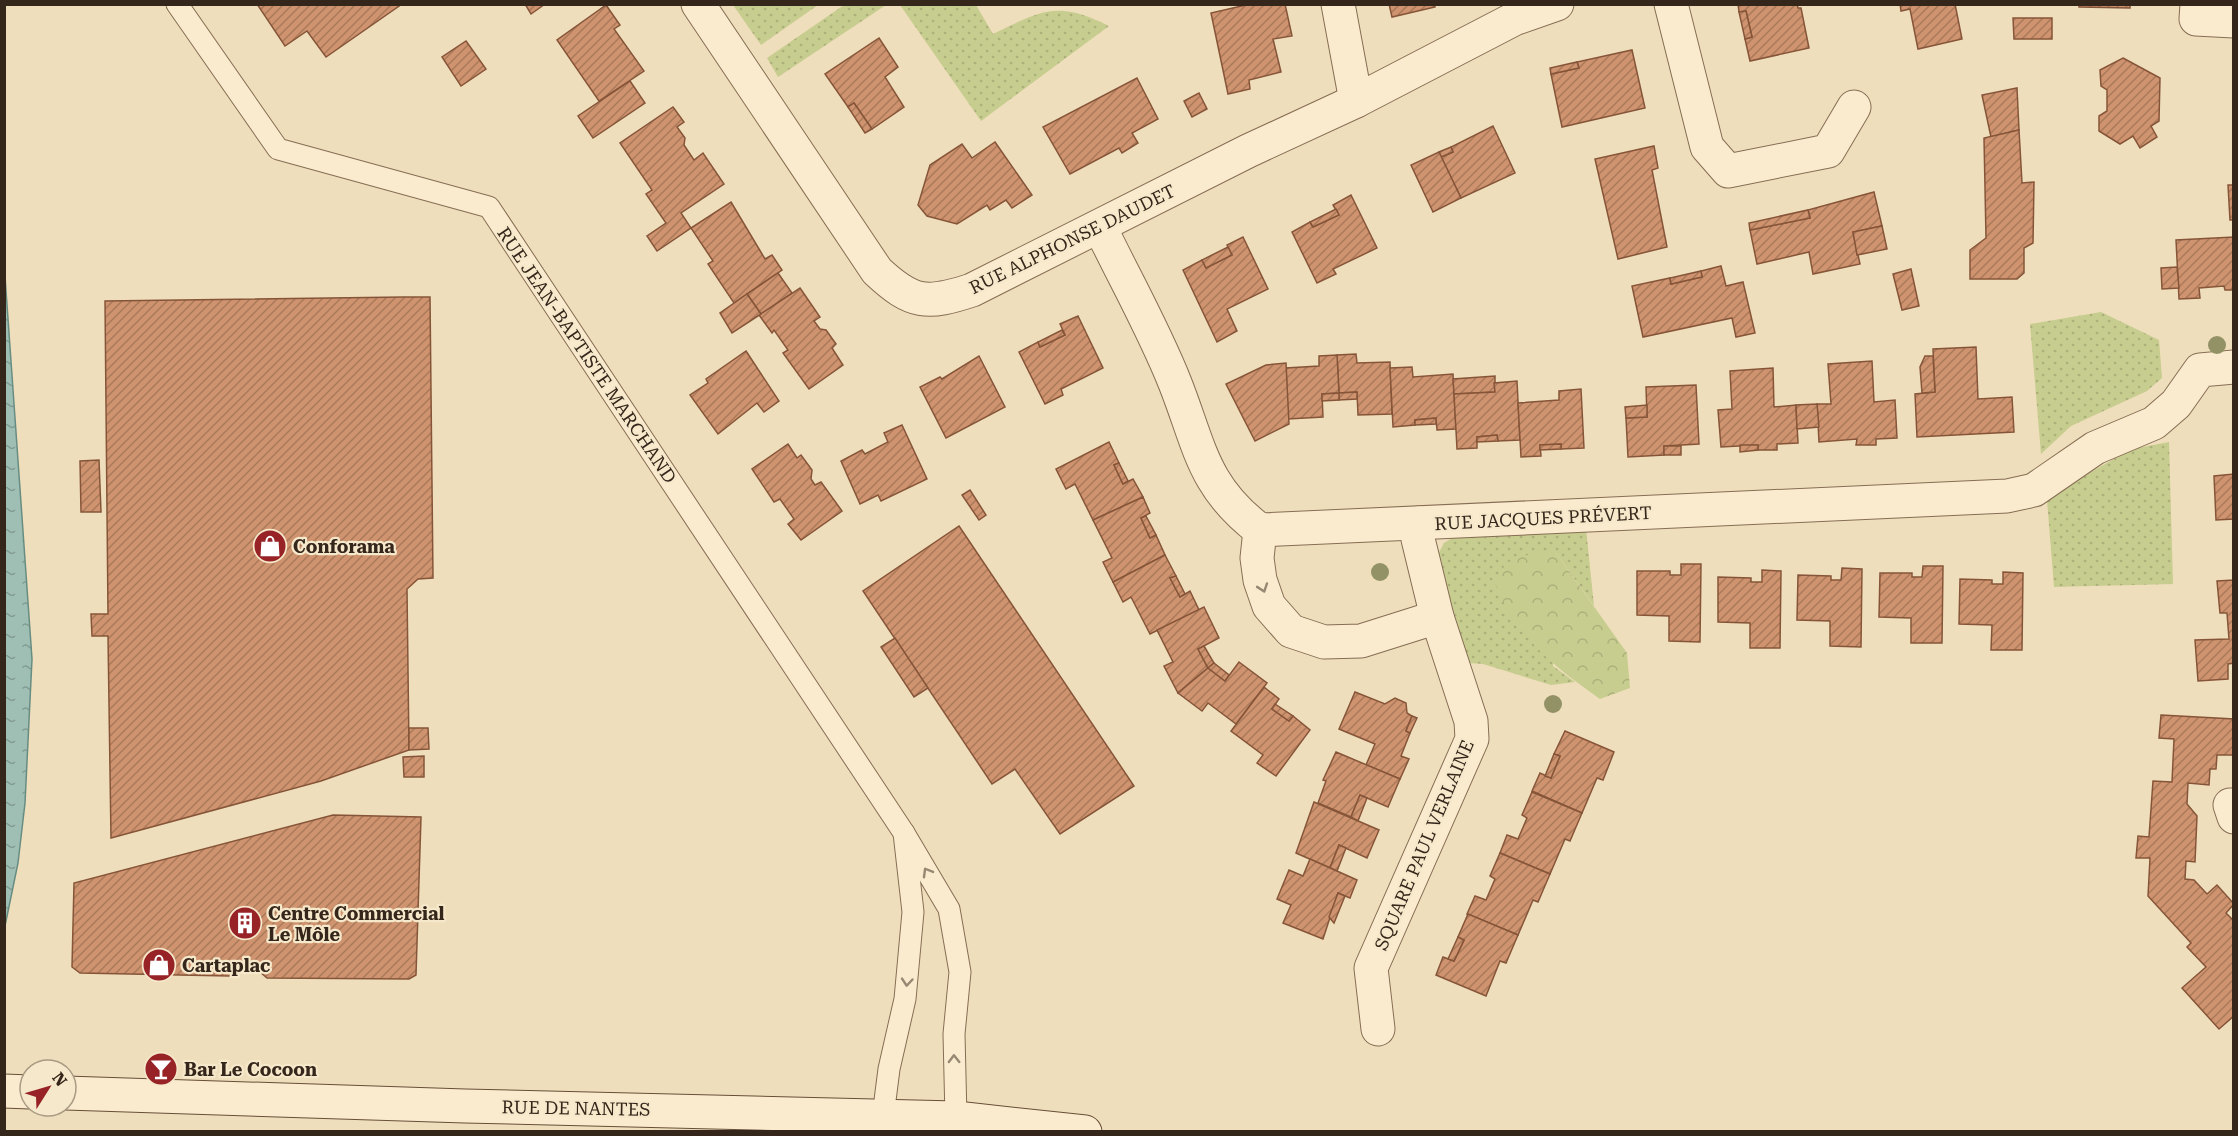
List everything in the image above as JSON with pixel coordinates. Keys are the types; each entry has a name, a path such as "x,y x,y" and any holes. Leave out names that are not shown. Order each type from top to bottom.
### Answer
{"street":[{"name":"RUE ALPHONSE DAUDET","path":"698,4 877,271 901,293 927,299 947,298 972,290 1514,19 1557,4"},
{"path":"1338,4 1356,100"},
{"path":"1671,4 1707,147 1728,171 1828,151 1854,106"},
{"path":"2197,4 2196,19 2234,21"},
{"path":"1100,227 1175,383 1193,438 1208,471 1225,498 1260,530 1257,558 1260,580 1269,606 1291,631 1324,642 1361,641 1437,617"},
{"name":"RUE JACQUES PRÉVERT","path":"1260,530 2007,496 2034,490 2095,448 2154,423 2176,404 2200,370 2234,368"},
{"name":"SQUARE PAUL VERLAINE","path":"1378,1029 1371,968 1472,739 1471,721 1437,617 1418,539 1419,523"},
{"path":"2234,805 2230,805 2234,817"},
{"name":"RUE DE NANTES","path":"78,1093 453,1106 957,1118 1085,1131"}],"lane":[{"name":"RUE JEAN-BAPTISTE MARCHAND","path":"177,4 278,148 489,207 904,833 949,909 960,972 954,1034 957,1118"},
{"path":"883,1116 889,1069 905,999 913,912 904,833"}],"green space":[{"path":"733,5 818,5 761,45"},
{"path":"844,5 886,5 778,77 767,58"},
{"path":"900,5 976,5 993,34 1025,19 1050,11 1076,13 1109,26 981,121"},
{"path":"2101,312 2159,340 2162,378 2147,391 2071,426 2041,454 2030,324"},
{"path":"2169,442 2173,584 2054,587 2047,500 2132,449"},
{"path":"1586,528 1594,606 1556,553 1553,666 1575,682 1551,685 1483,664 1469,663 1437,556 1444,543 1455,536"},
{"path":"1533,553 1556,553 1627,653 1630,688 1600,699 1567,675 1525,635 1495,583 1506,563"}],"water":[{"path":"4,262 32,659 25,803 18,863 5,926"}],"building":[{"path":"257,4 402,4 326,57 307,31 285,46"},
{"path":"525,4 545,4 531,14"},
{"path":"1250,4 1285,4 1292,36 1273,39 1281,72 1249,80 1250,89 1228,94 1211,13"},
{"path":"1389,4 1434,4 1435,7 1392,17"},
{"path":"1738,4 1797,4 1798,8 1801,8 1809,48 1750,61 1745,39 1752,37 1746,11 1739,12"},
{"path":"1900,4 1955,4 1962,39 1918,49 1910,9 1901,11"},
{"path":"2079,4 2130,4 2130,8 2079,7"},
{"path":"606,5 620,25 614,29 644,71 599,101 557,40"},
{"path":"1746,11 1752,37 1745,39 1739,12"},
{"path":"2013,18 2052,18 2052,39 2014,39"},
{"path":"879,38 898,67 885,77 904,107 872,129 854,103 848,107 825,74"},
{"path":"466,41 486,69 461,86 442,57"},
{"path":"1632,50 1645,108 1562,127 1551,74 1579,68 1577,62"},
{"path":"2123,58 2160,78 2159,121 2151,126 2157,137 2140,148 2133,136 2120,144 2099,131 2099,116 2107,111 2107,90 2101,86 2100,70"},
{"path":"1577,62 1579,68 1551,74 1550,68"},
{"path":"1137,78 1158,119 1132,133 1138,143 1122,153 1119,148 1070,174 1043,127"},
{"path":"630,81 645,103 593,138 578,116"},
{"path":"2017,88 2019,130 1991,137 1982,95"},
{"path":"1199,93 1207,109 1192,117 1184,101"},
{"path":"854,103 872,129 865,133 848,107"},
{"path":"673,107 684,122 677,127 685,138 684,145 694,160 703,153 724,184 681,213 691,228 657,251 647,236 666,223 646,194 652,190 620,143"},
{"path":"1493,126 1515,173 1461,198 1441,157 1453,152 1451,147"},
{"path":"2019,130 2022,183 2034,182 2033,243 2024,248 2024,273 2017,279 1970,279 1970,250 1986,238 1984,138"},
{"path":"995,142 1032,195 1012,208 1006,200 990,210 987,205 957,224 927,216 918,205 930,165 962,144 972,158"},
{"path":"1654,146 1658,168 1652,170 1667,247 1618,259 1595,159"},
{"path":"1451,147 1453,152 1441,157 1439,152"},
{"path":"1439,152 1461,198 1433,212 1411,165"},
{"path":"2228,185 2234,185 2234,220 2230,220"},
{"path":"1874,192 1882,226 1853,232 1860,264 1813,274 1809,252 1757,264 1750,230 1810,218 1808,210"},
{"path":"1351,195 1377,248 1333,269 1336,274 1317,283 1292,232 1310,222 1313,227 1339,215 1333,205"},
{"path":"731,202 765,259 772,255 782,270 734,303 708,264 713,261 691,228"},
{"path":"1336,209 1339,215 1313,227 1310,222"},
{"path":"1808,210 1810,218 1750,230 1749,223"},
{"path":"1882,226 1887,249 1857,255 1853,232"},
{"path":"1243,237 1268,289 1227,309 1237,331 1217,342 1183,270 1202,260 1206,268 1232,255 1227,245"},
{"path":"2234,237 2234,290 2225,290 2224,286 2199,288 2200,298 2179,299 2176,240"},
{"path":"1228,247 1232,255 1206,268 1202,260"},
{"path":"1721,266 1726,286 1743,282 1755,333 1736,337 1732,318 1643,337 1632,286 1670,278 1671,284 1702,277 1701,271"},
{"path":"2177,267 2179,288 2162,289 2161,268"},
{"path":"1911,269 1919,306 1902,310 1893,274"},
{"path":"1701,271 1702,277 1671,284 1670,278"},
{"path":"778,273 792,293 761,314 747,294"},
{"path":"800,288 820,317 814,321 820,329 826,330 836,344 832,348 843,365 809,389 783,353 788,350 774,330 772,333 759,315"},
{"path":"747,294 761,314 732,333 720,313"},
{"name":"Conforama","path":"430,297 433,578 418,579 407,589 409,750 321,781 111,838 108,636 92,636 91,614 108,614 105,301"},
{"path":"1078,316 1103,368 1061,389 1063,395 1045,404 1019,352 1038,342 1040,347 1065,335 1060,324"},
{"path":"1062,330 1065,335 1040,347 1038,342"},
{"path":"1976,347 1978,399 2012,397 2014,432 1917,437 1915,394 1935,392 1933,349"},
{"path":"746,351 779,401 764,412 757,403 718,434 690,395 708,383 706,379"},
{"path":"1356,354 1357,363 1390,362 1392,414 1358,415 1357,392 1339,393 1337,355"},
{"path":"1337,355 1339,393 1322,394 1323,417 1288,419 1286,368 1319,366 1319,356"},
{"path":"979,356 1005,407 946,438 920,387 940,377 942,379"},
{"path":"1925,356 1933,356 1935,392 1922,393 1920,367"},
{"path":"1872,361 1874,402 1895,400 1897,438 1876,439 1876,445 1856,445 1857,439 1819,442 1817,404 1831,404 1828,364"},
{"path":"1286,363 1289,424 1255,441 1226,384 1266,365"},
{"path":"1412,367 1413,377 1453,374 1456,429 1437,430 1436,418 1415,420 1415,425 1393,427 1390,368"},
{"path":"1773,368 1774,407 1796,405 1798,443 1777,444 1777,450 1758,450 1758,445 1721,447 1718,410 1732,409 1730,371"},
{"path":"1495,376 1495,392 1454,394 1453,379"},
{"path":"1517,381 1520,440 1498,441 1497,435 1477,437 1477,448 1457,449 1454,394 1495,392 1494,383"},
{"path":"1696,385 1699,444 1664,446 1664,455 1628,457 1626,418 1647,417 1646,387"},
{"path":"1581,389 1584,448 1561,449 1561,444 1540,445 1541,456 1521,457 1518,403 1559,400 1559,391"},
{"path":"1357,392 1357,399 1339,400 1339,393"},
{"path":"1339,393 1339,400 1322,401 1322,394"},
{"path":"1817,404 1819,427 1797,429 1796,405"},
{"path":"1647,405 1647,417 1626,418 1625,407"},
{"path":"1436,418 1436,424 1415,425 1415,420"},
{"path":"902,425 927,479 881,501 878,495 860,504 841,461 862,450 865,454 888,442 884,433"},
{"path":"1497,435 1498,441 1477,442 1477,437"},
{"path":"1109,442 1119,463 1114,465 1123,484 1133,479 1143,497 1093,520 1075,484 1066,489 1056,469"},
{"path":"788,444 797,458 801,455 812,470 811,479 815,485 821,482 842,511 801,540 788,524 794,519 780,499 774,502 752,469"},
{"path":"1561,444 1561,449 1540,450 1540,445"},
{"path":"1740,445 1758,445 1758,450 1740,452"},
{"path":"1664,446 1681,446 1681,455 1664,455"},
{"path":"99,460 101,512 81,512 80,461"},
{"path":"1119,463 1128,481 1123,484 1114,465"},
{"path":"2234,474 2234,519 2216,520 2214,476"},
{"path":"970,490 986,515 979,520 962,495"},
{"path":"1143,497 1150,513 1141,518 1150,538 1156,535 1165,555 1113,582 1103,562 1112,558 1093,520"},
{"path":"1146,516 1156,535 1150,538 1141,518"},
{"path":"959,526 1134,786 1060,834 1015,769 992,784 863,591"},
{"path":"1165,555 1176,576 1170,578 1180,597 1190,591 1199,610 1150,634 1131,597 1123,602 1113,582"},
{"path":"1681,564 1701,564 1700,642 1669,641 1669,616 1637,615 1637,571 1670,571 1670,575 1681,575"},
{"path":"1923,566 1943,566 1942,643 1911,643 1911,618 1879,617 1880,573 1912,573 1912,577 1922,577"},
{"path":"1842,568 1862,569 1861,647 1830,646 1830,621 1797,620 1798,575 1831,576 1831,580 1841,580"},
{"path":"1762,570 1781,571 1780,648 1750,648 1750,623 1718,622 1718,577 1751,578 1751,582 1762,582"},
{"path":"2003,572 2023,573 2022,650 1991,650 1992,625 1959,624 1960,579 1992,580 1992,584 2003,584"},
{"path":"1176,576 1185,594 1180,597 1170,578"},
{"path":"2234,580 2234,663 2228,664 2228,679 2198,681 2195,640 2229,639 2227,613 2220,613 2217,581"},
{"path":"1204,607 1219,638 1198,649 1208,668 1178,693 1164,666 1173,662 1157,630"},
{"path":"895,638 928,688 914,697 881,647"},
{"path":"1204,646 1214,663 1208,668 1198,649"},
{"path":"1239,662 1267,683 1236,724 1208,703 1202,711 1178,693 1208,668 1225,681"},
{"path":"1214,663 1229,675 1225,681 1208,668"},
{"path":"1264,687 1279,699 1272,709 1289,721 1293,716 1310,730 1276,776 1257,763 1263,755 1231,731"},
{"path":"1355,692 1385,704 1395,698 1406,703 1407,713 1412,716 1406,731 1410,733 1401,756 1409,759 1400,779 1366,765 1375,744 1339,729"},
{"path":"1275,704 1293,716 1289,721 1272,709"},
{"path":"2161,715 2234,719 2234,755 2217,755 2216,769 2210,769 2209,785 2188,783 2187,804 2197,816 2195,862 2186,861 2185,879 2194,880 2207,894 2217,885 2234,904 2226,913 2234,921 2234,1016 2219,1029 2182,988 2206,967 2187,947 2191,943 2148,896 2150,858 2136,858 2138,836 2149,837 2153,781 2172,782 2174,739 2159,738"},
{"path":"1412,716 1417,718 1410,733 1406,731"},
{"path":"409,728 428,728 429,749 409,750"},
{"path":"1565,731 1614,752 1603,780 1597,778 1582,813 1532,791 1540,773 1551,778 1560,756 1554,754"},
{"path":"1336,752 1400,779 1388,807 1360,795 1351,817 1318,803 1326,781 1323,780"},
{"path":"1554,754 1560,756 1551,778 1545,776"},
{"path":"424,756 424,777 404,777 403,757"},
{"path":"1532,792 1582,813 1570,841 1565,839 1550,874 1500,853 1507,835 1518,839 1527,818 1522,815"},
{"path":"1360,795 1367,798 1358,821 1351,817"},
{"path":"1314,802 1379,830 1367,858 1339,845 1330,868 1296,853"},
{"name":"Centre Commercial Le Môle","path":"333,815 421,817 416,975 409,979 267,978 260,972 260,962 235,962 236,971 229,976 80,973 72,967 74,883"},
{"path":"1339,845 1346,848 1337,871 1330,868"},
{"path":"1500,853 1550,874 1538,902 1533,900 1518,935 1467,914 1475,896 1486,900 1495,879 1490,876"},
{"path":"1310,859 1357,880 1350,898 1338,893 1323,939 1283,923 1291,905 1277,899 1289,870 1303,876"},
{"path":"1338,893 1345,896 1334,923 1329,917"},
{"path":"1468,914 1518,935 1506,963 1500,961 1486,996 1436,975 1443,957 1454,961 1464,940 1458,937"},
{"path":"1458,937 1464,940 1454,961 1448,959"}],"place":[{"name":"Conforama","path":"270,546"},
{"name":"Centre Commercial Le Môle","path":"245,923"},
{"name":"Cartaplac","path":"159,965"},
{"name":"Bar Le Cocoon","path":"161,1069"}]}
